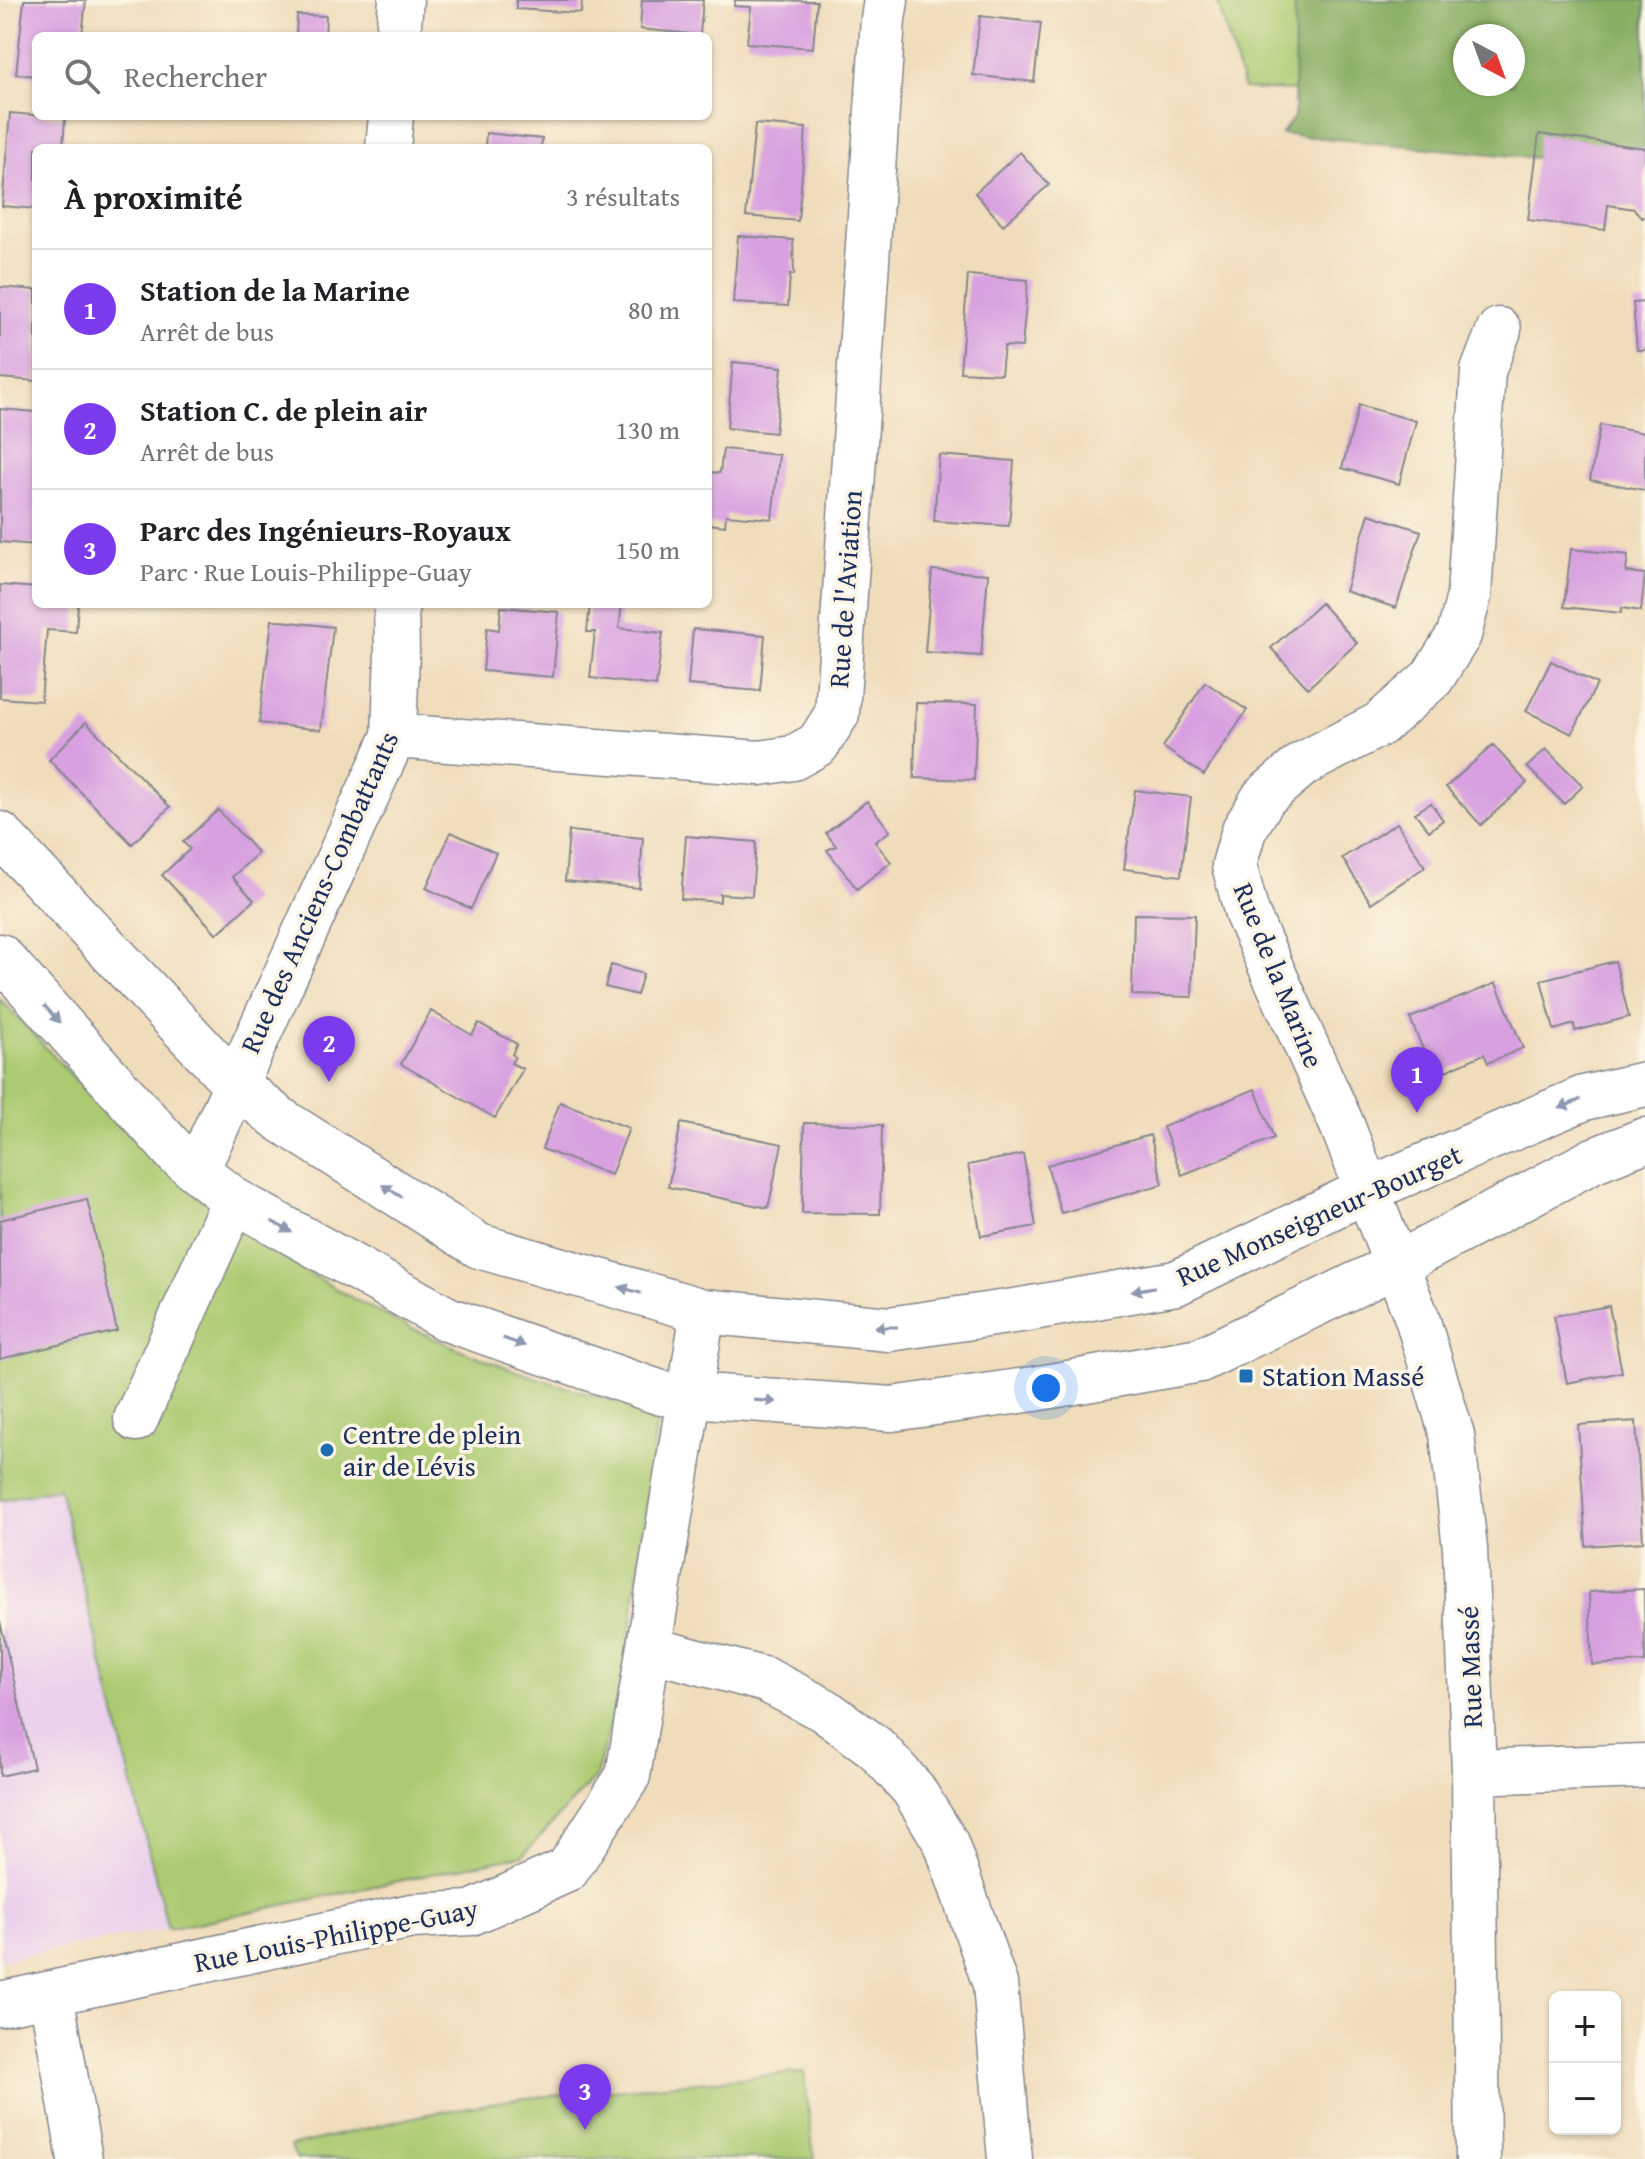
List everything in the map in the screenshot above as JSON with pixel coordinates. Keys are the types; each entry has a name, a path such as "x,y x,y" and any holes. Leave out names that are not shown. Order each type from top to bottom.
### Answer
{"street":[{"path":"398,32 401,0"},
{"name":"Rue de l'Aviation","path":"394,736 760,763 793,758 818,744 837,714 886,0"},
{"path":"388,144 391,120"},
{"name":"Rue de la Marine","path":"1367,1190 1342,1125 1247,914 1234,865 1244,830 1264,797 1303,764 1380,724 1432,678 1459,635 1469,596 1483,371 1499,330"},
{"name":"Rue des Anciens-Combattants","path":"197,1170 394,736 396,608"},
{"name":"Rue Monseigneur-Bourget","path":"0,834 235,1084 281,1120 479,1246 703,1311 889,1329 1176,1283 1367,1190 1584,1098 1645,1084"},
{"path":"0,956 178,1155 234,1200 447,1319 661,1393 892,1409 1034,1389 1200,1360 1396,1265 1594,1160 1645,1140"},
{"name":"Rue Massé","path":"1367,1190 1417,1318 1452,1435 1465,1548 1474,1772 1478,2159"},
{"path":"136,1419 234,1200"},
{"name":"Rue Louis-Philippe-Guay","path":"0,2004 412,1916 471,1913 567,1870 628,1776 703,1311"},
{"path":"649,1649 766,1680 824,1710 876,1748 913,1789 946,1843 995,1984 1010,2159"},
{"path":"1474,1772 1645,1766"},
{"path":"51,1994 80,2159"}],"shaded area":[{"path":"59,1487 168,1929 0,1960 0,1501"}],"green space":[{"path":"1217,0 1645,0 1645,103 1244,89"},
{"path":"1295,0 1645,0 1645,166 1642,168 1281,134 1294,117"},
{"name":"Centre de plein air de Lévis","path":"0,999 162,1166 200,1198 305,1270 395,1320 476,1356 566,1387 658,1413 626,1667 596,1776 523,1855 168,1929 59,1488 0,1501"},
{"path":"804,2072 814,2159 297,2159 290,2146 428,2114 516,2099"}],"building":[{"path":"24,0 86,0 82,32 32,32 32,76 16,74"},
{"path":"516,0 582,0 581,13 516,9"},
{"path":"642,0 703,0 700,32 640,29"},
{"path":"735,0 817,1 813,48 747,43 751,7 734,6"},
{"path":"297,15 326,16 325,32 296,32"},
{"path":"980,16 1041,23 1034,82 973,75"},
{"path":"10,113 32,115 32,120 65,120 63,144 32,144 32,209 2,206"},
{"path":"755,124 806,128 798,221 746,216"},
{"path":"486,133 542,139 541,144 485,144"},
{"path":"1539,134 1645,148 1645,217 1642,218 1634,209 1608,205 1605,230 1528,220"},
{"path":"1020,152 1049,185 1003,225 975,193"},
{"path":"738,236 793,240 794,275 790,275 788,306 733,303"},
{"path":"968,275 1028,280 1022,347 1004,346 1001,374 960,372"},
{"path":"0,287 32,290 32,381 0,378"},
{"path":"1645,302 1645,350 1637,350 1633,303"},
{"path":"733,362 782,367 775,433 727,428"},
{"path":"1359,405 1416,421 1399,484 1342,468"},
{"path":"0,409 32,412 32,545 0,542"},
{"path":"1600,425 1645,433 1645,490 1590,480"},
{"path":"723,449 779,455 772,519 726,515 725,526 712,524 712,472 720,473"},
{"path":"939,455 1014,461 1009,526 934,521"},
{"path":"1369,514 1421,531 1396,608 1345,591"},
{"path":"1571,549 1628,555 1626,572 1645,574 1641,611 1622,608 1621,613 1564,607"},
{"path":"932,570 988,574 981,656 925,652"},
{"path":"0,585 32,588 32,608 78,608 76,632 47,630 41,701 0,698"},
{"path":"1321,603 1357,643 1308,688 1271,648"},
{"path":"501,608 559,612 553,677 483,671 487,628 499,630"},
{"path":"590,608 622,608 619,628 663,633 656,686 590,678 595,632 587,632"},
{"path":"272,620 333,627 321,730 259,723"},
{"path":"693,629 765,635 760,691 688,685"},
{"path":"1551,661 1597,684 1572,734 1526,711"},
{"path":"1205,682 1247,710 1204,775 1163,747"},
{"path":"916,703 977,704 974,780 914,778"},
{"path":"86,722 170,807 132,844 49,760"},
{"path":"1493,745 1527,783 1481,825 1446,787"},
{"path":"1546,749 1583,786 1564,804 1527,767"},
{"path":"1135,790 1191,797 1181,876 1124,869"},
{"path":"867,801 890,831 875,842 891,862 857,889 827,850 836,846 826,833"},
{"path":"1431,803 1443,820 1429,831 1415,813"},
{"path":"218,810 258,853 232,877 254,900 217,934 162,875 190,849 183,842"},
{"path":"1397,823 1425,867 1371,903 1342,858"},
{"path":"569,831 643,838 639,888 565,881"},
{"path":"451,832 496,853 471,909 426,888"},
{"path":"686,836 756,842 752,896 720,894 720,902 681,899"},
{"path":"1134,914 1195,915 1192,997 1132,995"},
{"path":"1615,961 1629,1017 1575,1031 1574,1024 1554,1030 1541,980"},
{"path":"611,965 643,974 637,995 605,987"},
{"path":"1496,983 1523,1048 1488,1063 1484,1054 1434,1076 1410,1018"},
{"path":"431,1011 472,1035 479,1023 517,1044 511,1063 523,1069 495,1118 401,1064"},
{"path":"1255,1089 1274,1138 1182,1175 1163,1127"},
{"path":"560,1102 629,1128 611,1175 542,1149"},
{"path":"681,1123 782,1144 768,1208 668,1187"},
{"path":"804,1123 882,1125 880,1214 802,1213"},
{"path":"1150,1135 1163,1184 1061,1213 1047,1165"},
{"path":"1023,1154 1036,1226 981,1236 968,1165"},
{"path":"87,1199 117,1331 0,1359 0,1220"},
{"path":"1609,1306 1622,1372 1567,1383 1554,1316"},
{"path":"1636,1421 1643,1542 1586,1546 1578,1425"},
{"path":"1644,1589 1645,1662 1592,1665 1589,1592"},
{"path":"0,1621 34,1768 0,1776"}],"place":[{"name":"Station C. de plein air","path":"329,1082"},
{"name":"Station de la Marine","path":"1417,1113"},
{"name":"Station Massé","path":"1246,1376"},
{"name":"Centre de plein air de Lévis","path":"327,1450"},
{"name":"Parc des Ingénieurs-Royaux","path":"585,2130"}]}
